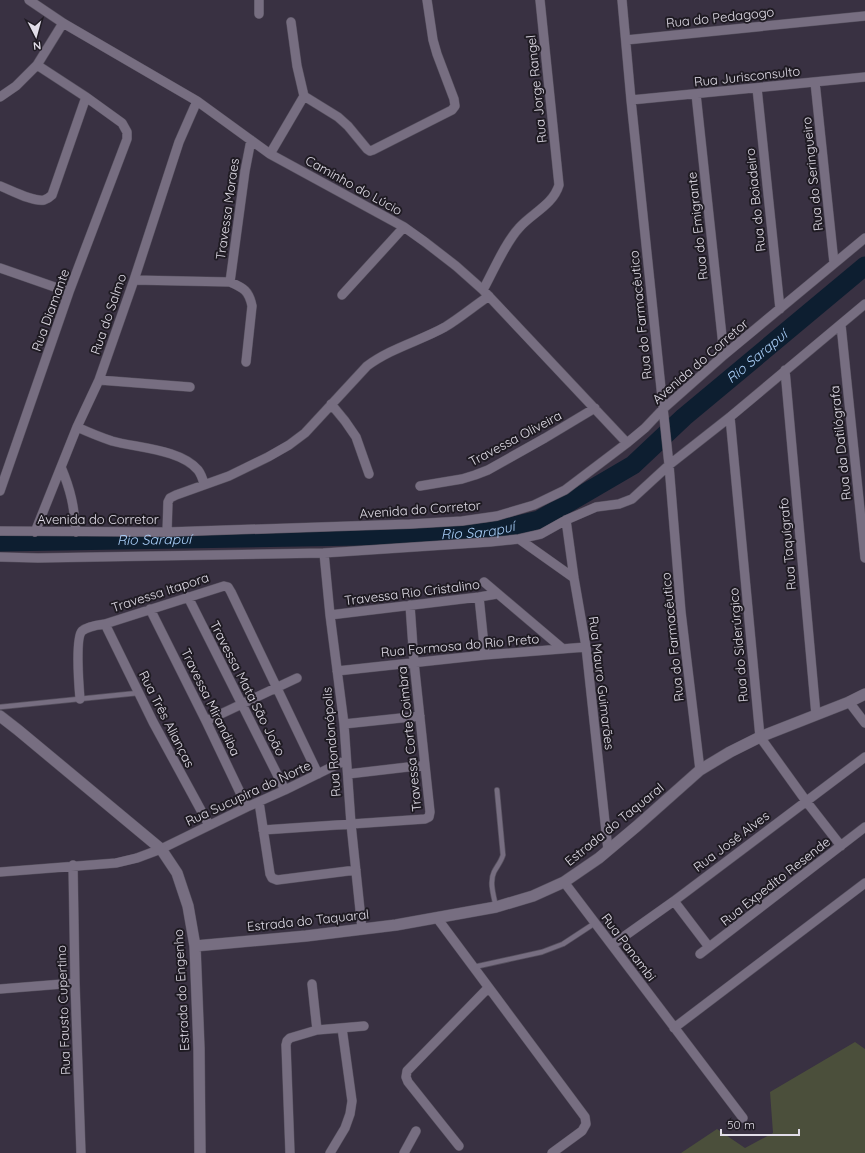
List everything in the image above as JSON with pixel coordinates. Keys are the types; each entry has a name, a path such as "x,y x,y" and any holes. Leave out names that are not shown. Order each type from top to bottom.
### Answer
{"street":[{"name":"Caminho do Lúcio","path":"29,0 64,23 197,101 270,154 404,227 456,266 486,293 627,443"},
{"path":"259,0 259,14"},
{"path":"304,96 338,117 370,151 452,110 455,106 454,98 437,54 427,0"},
{"name":"Rua Jorge Rangel","path":"486,293 508,244 518,228 553,199 559,185 540,0"},
{"name":"Rua do Farmacêutico","path":"622,0 668,454 681,612 700,770"},
{"name":"Rua do Pedagogo","path":"626,40 865,16"},
{"path":"270,154 304,96 297,66 291,22"},
{"path":"0,97 16,86 37,65 64,23"},
{"path":"0,186 35,200 44,200 52,195 86,97 37,65"},
{"name":"Rua Jurisconsulto","path":"631,100 865,77"},
{"name":"Rua do Seringueiro","path":"815,82 834,263"},
{"name":"Rua do Boiadeiro","path":"756,88 780,309"},
{"name":"Rua do Emigrante","path":"696,94 724,355"},
{"name":"Rua Diamante","path":"0,491 70,292 127,139 127,132 122,123 86,97"},
{"name":"Rua do Salmo","path":"35,532 77,427 99,380 134,280 179,142 197,101"},
{"name":"Travessa Moraes","path":"230,282 251,140"},
{"path":"342,295 404,227"},
{"name":"Avenida do Corretor","path":"0,531 167,532 440,523 497,516 534,505 565,490 627,443 645,428 663,408 724,355 865,238"},
{"path":"0,268 70,292"},
{"path":"134,280 230,282 240,286 250,297 252,306 246,362"},
{"path":"167,532 168,502 170,498 204,484 229,476 289,445 305,433 367,366 395,349 446,326 486,293"},
{"path":"0,557 38,558 324,553 490,542 519,539 540,534 566,520 596,507 619,504 632,500 669,465 865,304"},
{"name":"Rua da Datilógrafa","path":"841,325 865,558"},
{"name":"Rua Taquígrafo","path":"785,370 816,715"},
{"path":"99,380 190,387"},
{"path":"332,404 346,421 356,437 369,474"},
{"name":"Travessa Oliveira","path":"420,486 475,476 545,438 595,408"},
{"name":"Rua do Siderúrgico","path":"730,416 760,737"},
{"path":"77,427 111,440 160,450 181,458 192,465 199,472 204,484"},
{"path":"61,468 68,484 74,505 76,532"},
{"name":"Rua Mauro Guimarães","path":"566,520 586,647 608,850"},
{"path":"519,539 574,578"},
{"name":"Rua Rondonópolis","path":"324,553 330,615 344,724 351,824 362,929"},
{"path":"484,582 563,649"},
{"name":"Travessa Itapora","path":"80,699 78,655 79,636 81,632 88,628 106,624 188,597 224,586 228,587 318,774"},
{"name":"Travessa Rio Cristalino","path":"330,615 497,594"},
{"name":"Travessa Mata São João","path":"188,597 285,790"},
{"path":"479,597 485,654"},
{"name":"Travessa Corte Coimbra","path":"351,824 425,819 429,817 430,812 414,662 410,605"},
{"name":"Travessa Mirandiba","path":"150,609 247,807"},
{"name":"Rua Três Alianças","path":"106,624 156,729 209,825"},
{"name":"Rua Formosa do Rio Preto","path":"337,670 485,654 586,647"},
{"path":"206,721 297,678"},
{"name":"Estrada do Taquaral","path":"195,946 362,929 437,918 496,907 533,896 564,882 599,858 700,770 730,752 760,737 849,702 865,694"},
{"path":"849,702 865,723"},
{"name":"Estrada do Engenho","path":"0,716 161,849 177,873 188,906 195,946 200,1153"},
{"path":"344,724 420,716"},
{"path":"760,737 806,801 841,846"},
{"name":"Rua José Alves","path":"612,945 674,901 865,757"},
{"name":"Rua Sucupira do Norte","path":"0,872 73,865 116,863 137,858 161,849 346,760"},
{"path":"348,774 425,765"},
{"path":"259,802 270,874 272,878 277,880 356,870"},
{"path":"263,830 351,824"},
{"name":"Rua Expedito Resende","path":"700,954 865,828"},
{"name":"Rua Fausto Cupertino","path":"73,865 75,984 81,1153"},
{"name":"Rua Panambi","path":"564,882 743,1118"},
{"path":"674,1028 865,883"},
{"path":"674,901 710,947"},
{"path":"437,918 585,1117 586,1124 582,1131 552,1153"},
{"path":"0,989 75,984"},
{"path":"312,984 317,1030"},
{"path":"459,1146 408,1082 406,1077 407,1071 488,988"},
{"path":"290,1153 287,1041 290,1038 317,1030 364,1026"},
{"path":"330,1153 345,1128 350,1114 352,1101 342,1028"},
{"path":"404,1153 416,1132"}],"lane":[{"path":"0,707 138,693"},
{"path":"496,907 492,878 494,872 502,861 503,856 497,790"},
{"path":"473,967 542,952 564,944 595,923"}],"green space":[{"path":"855,1042 865,1049 865,1153 681,1153 717,1129 745,1148 773,1133 770,1092"}],"waterway":[{"name":"Rio Sarapuí","path":"0,542 425,535 488,532 539,520 633,465 684,417 865,266"}]}
